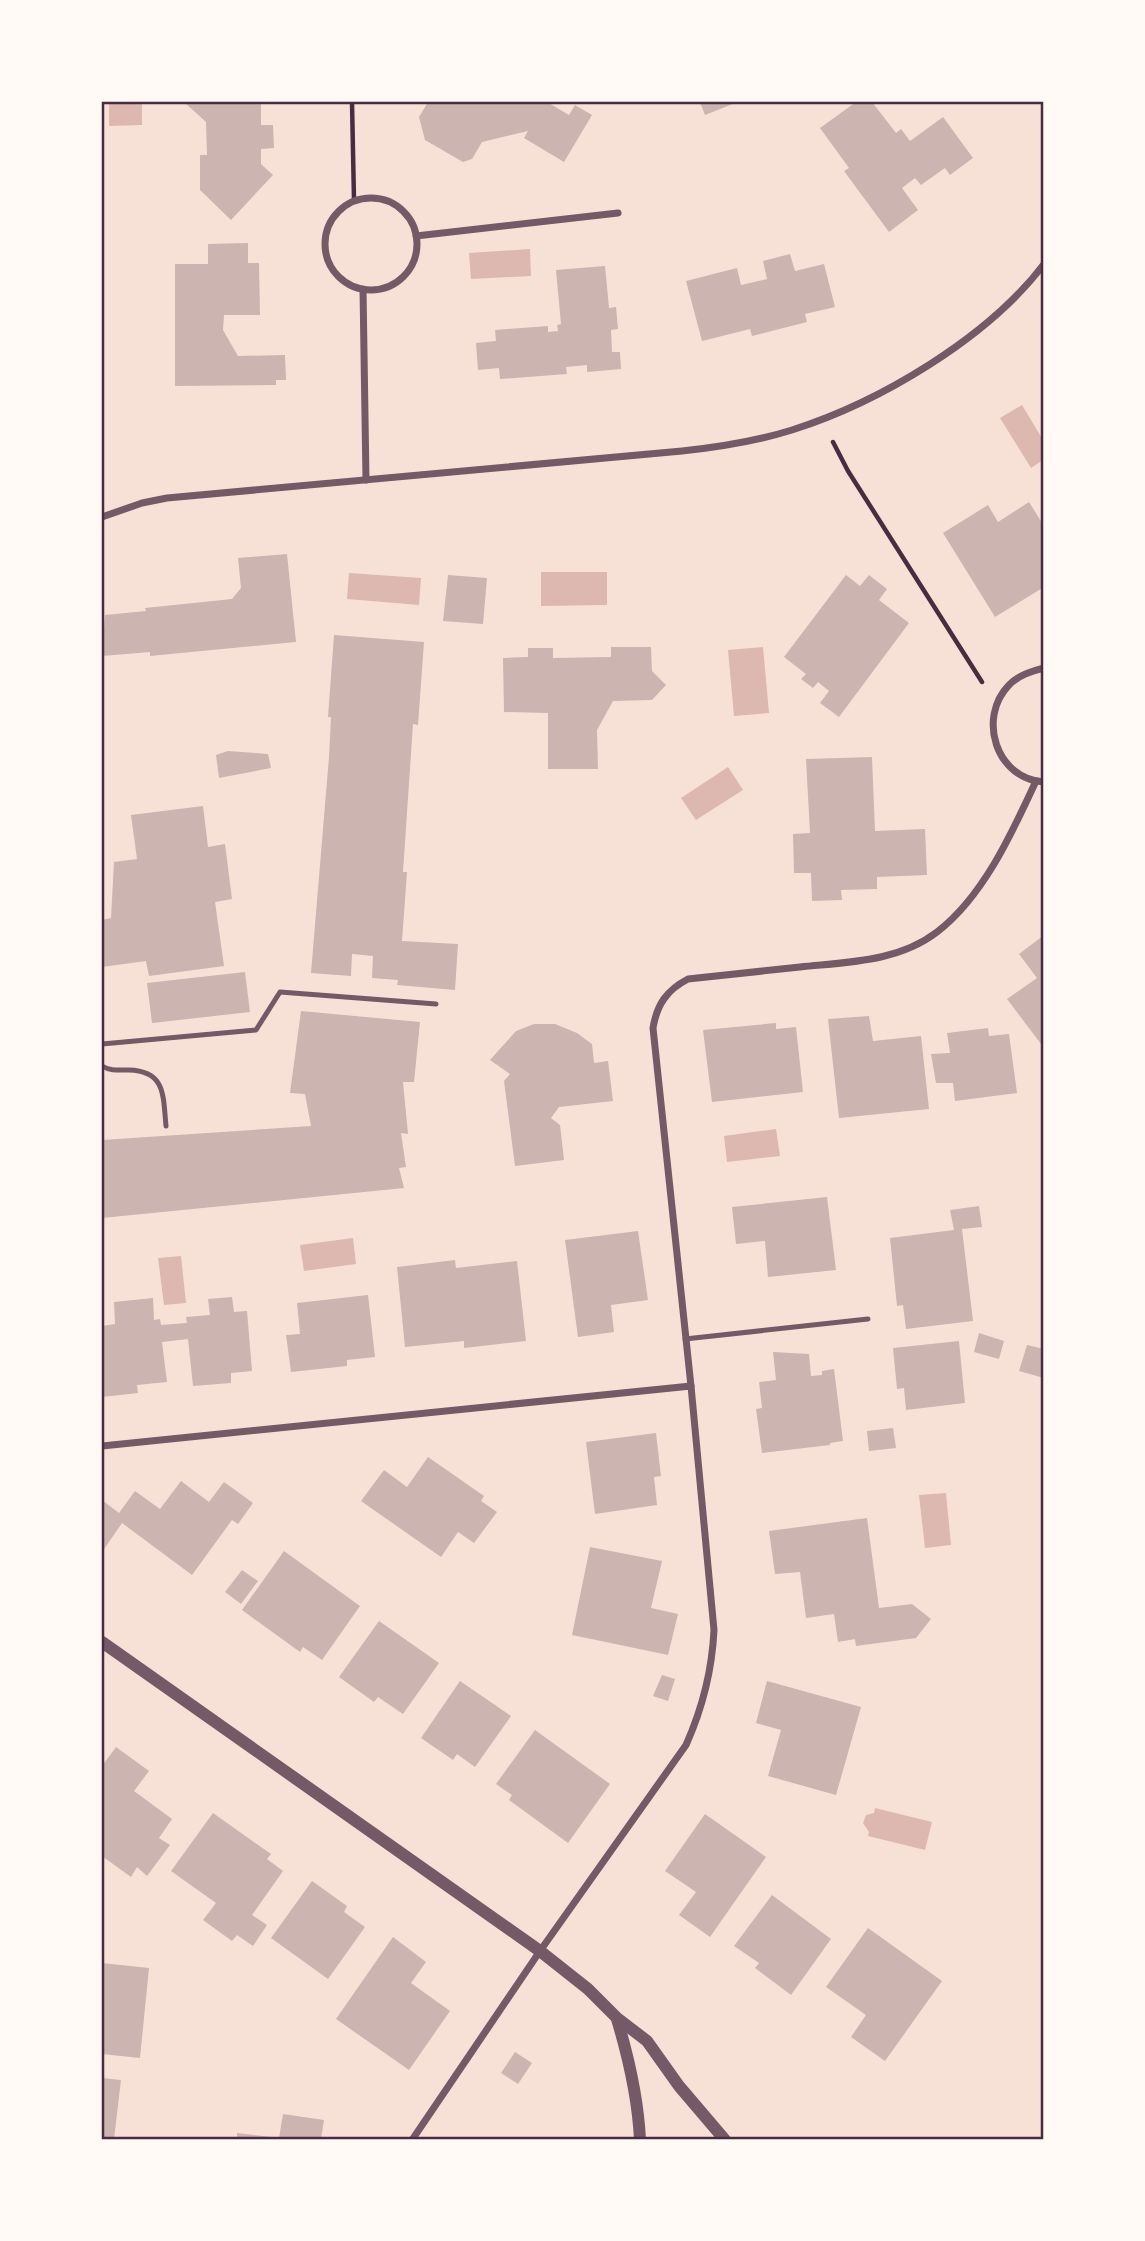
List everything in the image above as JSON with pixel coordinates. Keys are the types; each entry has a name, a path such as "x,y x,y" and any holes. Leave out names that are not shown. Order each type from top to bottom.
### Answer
{"street":[{"path":"371,197 389,200 405,211 414,226 416,236 418,244 414,262 403,277 388,287 371,290 353,287 337,277 328,261 324,243 328,225 338,210 354,200 371,197"},
{"path":"416,236 618,213"},
{"path":"102,517 142,503 167,498 722,446 791,430 825,418 912,375 950,351 1010,301 1044,264"},
{"path":"363,289 366,481"},
{"path":"412,2140 540,1951 685,1745 707,1691 713,1663 715,1630 653,1028 655,1016 666,993 688,979 878,959 915,946 938,932 976,890 1040,782 1020,775 1007,764 998,750 993,734 993,717 998,701 1009,684 1026,673 1044,668"},
{"path":"102,1447 691,1386"},
{"path":"102,1642 540,1951 588,1989 617,2018 647,2040 678,2086 725,2140"},
{"path":"617,2018 638,2103 639,2140"}],"lane":[{"path":"102,1044 256,1030 280,992 436,1004"},
{"path":"102,1066 109,1070 141,1070 156,1077 162,1089 166,1126"},
{"path":"685,1339 868,1319"}],"path":[{"path":"352,102 354,200"},
{"path":"825,418 838,454 977,677 998,701"}],"shaded area":[{"path":"109,102 142,102 142,125 109,126"},
{"path":"530,249 531,276 471,279 469,253"},
{"path":"1022,405 1043,440 1043,460 1031,468 1000,418"},
{"path":"541,572 607,572 607,605 541,606"},
{"path":"349,573 421,578 419,605 347,599"},
{"path":"763,647 769,713 734,716 728,650"},
{"path":"728,767 743,790 696,820 681,798"},
{"path":"776,1129 780,1156 727,1162 724,1136"},
{"path":"353,1238 356,1264 304,1271 300,1245"},
{"path":"181,1256 186,1303 164,1305 158,1258"},
{"path":"946,1493 951,1545 925,1548 919,1495"},
{"path":"875,1808 932,1822 925,1850 868,1836 869,1832 863,1823 866,1815 874,1813"}],"building":[{"path":"184,102 261,102 261,125 273,125 274,148 261,149 261,164 273,175 231,220 200,190 200,155 207,155 206,122"},
{"path":"428,102 547,102 569,115 575,105 592,115 564,162 524,138 528,131 482,142 472,159 463,162 425,140 419,117"},
{"path":"700,102 738,102 705,115"},
{"path":"856,102 872,102 896,133 901,129 910,141 943,117 973,158 950,175 945,168 921,185 915,178 902,188 918,210 889,232 844,171 849,168 820,128"},
{"path":"248,243 248,263 259,263 260,315 224,315 223,330 238,356 285,355 286,380 276,380 276,385 175,386 175,264 208,264 208,244"},
{"path":"790,254 795,271 824,264 835,307 805,314 807,322 752,336 750,329 702,341 686,281 737,268 741,285 767,279 763,261"},
{"path":"605,266 609,308 616,307 618,329 611,330 612,352 620,352 621,369 587,372 587,365 566,367 567,374 500,379 499,368 478,370 476,343 496,341 495,330 548,326 548,332 558,331 557,325 561,324 556,270"},
{"path":"1029,502 1044,526 1044,587 995,617 943,533 988,505 998,522"},
{"path":"287,554 296,642 150,656 150,652 102,656 105,615 232,599 241,588 238,558"},
{"path":"448,575 487,578 483,624 443,621"},
{"path":"846,575 860,586 869,575 887,589 879,600 909,623 839,717 820,703 829,691 818,682 813,688 801,679 806,674 784,657"},
{"path":"334,635 424,642 418,725 413,724 403,872 407,872 402,941 458,944 455,990 397,985 398,980 372,978 373,956 352,954 351,976 311,973 329,757 331,717 328,717"},
{"path":"611,647 651,647 652,671 666,685 652,700 613,701 597,730 598,769 548,769 548,713 504,712 503,658 528,657 528,648 553,648 553,658 611,657"},
{"path":"228,751 268,754 271,768 219,778 216,755"},
{"path":"872,757 875,831 925,829 927,875 877,877 877,889 841,890 842,900 812,901 811,873 794,873 793,834 810,833 806,759"},
{"path":"203,806 208,847 225,844 232,899 215,902 224,966 149,976 146,961 102,967 102,920 111,918 114,862 137,859 131,815"},
{"path":"1044,935 1044,1048 1007,999 1037,978 1019,954"},
{"path":"245,972 250,1012 152,1023 147,983"},
{"path":"301,1011 420,1022 414,1082 403,1082 408,1134 401,1133 406,1167 399,1168 404,1188 102,1218 102,1140 311,1126 305,1094 290,1093"},
{"path":"869,1016 873,1041 921,1036 929,1109 839,1118 828,1019"},
{"path":"776,1023 776,1029 796,1027 803,1092 712,1102 703,1030"},
{"path":"534,1024 555,1024 577,1033 592,1044 594,1063 608,1061 613,1101 559,1107 551,1118 560,1125 564,1160 515,1166 504,1081 510,1074 490,1060 516,1031"},
{"path":"988,1028 989,1036 1009,1034 1017,1093 955,1101 953,1083 936,1083 931,1054 950,1053 947,1033"},
{"path":"827,1197 836,1270 768,1277 765,1241 736,1244 732,1207"},
{"path":"979,1206 982,1227 962,1229 973,1321 906,1329 903,1305 897,1306 890,1238 954,1230 950,1210"},
{"path":"638,1231 648,1300 611,1305 614,1332 578,1337 565,1240"},
{"path":"455,1260 456,1268 517,1261 526,1341 464,1348 464,1341 405,1347 397,1267"},
{"path":"368,1295 375,1357 347,1360 347,1366 291,1372 286,1335 300,1334 297,1303"},
{"path":"232,1297 234,1312 247,1311 252,1371 231,1373 231,1383 193,1386 188,1339 162,1342 167,1382 137,1385 138,1393 102,1397 102,1326 115,1324 114,1302 153,1298 154,1320 160,1319 161,1325 187,1323 186,1317 210,1315 208,1299"},
{"path":"979,1333 1004,1341 999,1359 974,1352"},
{"path":"959,1341 965,1403 906,1410 904,1388 897,1389 893,1348"},
{"path":"1027,1345 1044,1349 1044,1378 1019,1371"},
{"path":"773,1352 809,1354 811,1376 822,1375 822,1371 834,1369 843,1441 762,1453 756,1409 762,1408 759,1382 776,1380"},
{"path":"893,1428 896,1448 869,1451 867,1431"},
{"path":"656,1433 661,1476 654,1477 657,1505 595,1514 586,1442"},
{"path":"428,1457 484,1496 481,1501 497,1512 474,1543 458,1532 441,1557 361,1501 384,1470 407,1487"},
{"path":"181,1481 209,1502 224,1482 253,1503 238,1524 232,1520 192,1575 122,1523 102,1552 102,1500 119,1513 135,1491 160,1509"},
{"path":"867,1518 879,1608 912,1604 931,1619 916,1638 856,1646 855,1639 838,1642 834,1614 806,1618 800,1572 775,1574 769,1531"},
{"path":"590,1547 662,1561 651,1608 678,1614 668,1655 572,1635"},
{"path":"284,1551 360,1606 322,1660 303,1647 300,1652 242,1610"},
{"path":"242,1570 258,1581 241,1604 225,1592"},
{"path":"379,1621 439,1663 403,1714 378,1697 374,1702 339,1677"},
{"path":"662,1675 675,1679 668,1701 653,1696"},
{"path":"460,1681 511,1716 475,1767 457,1754 453,1760 421,1738"},
{"path":"767,1681 861,1707 836,1795 768,1776 781,1730 756,1723"},
{"path":"535,1730 610,1784 568,1843 509,1800 512,1795 496,1784"},
{"path":"116,1747 149,1771 134,1791 172,1819 159,1838 170,1845 147,1876 137,1867 131,1877 102,1856 102,1766"},
{"path":"213,1813 271,1854 267,1859 283,1871 252,1915 267,1925 253,1946 237,1935 232,1941 203,1920 216,1903 171,1871"},
{"path":"705,1814 766,1857 710,1937 679,1915 696,1892 665,1871"},
{"path":"312,1881 347,1906 344,1912 365,1927 328,1979 271,1938"},
{"path":"772,1895 831,1939 791,1995 755,1968 759,1963 734,1946"},
{"path":"868,1928 942,1981 885,2061 851,2037 866,2015 826,1987"},
{"path":"393,1937 426,1962 411,1983 450,2011 409,2070 336,2019"},
{"path":"102,1963 149,1968 140,2058 102,2054"},
{"path":"515,2052 532,2063 518,2084 501,2073"},
{"path":"102,2078 121,2080 114,2139 102,2139"},
{"path":"283,2114 324,2120 321,2139 237,2139 237,2133 279,2138"}]}
